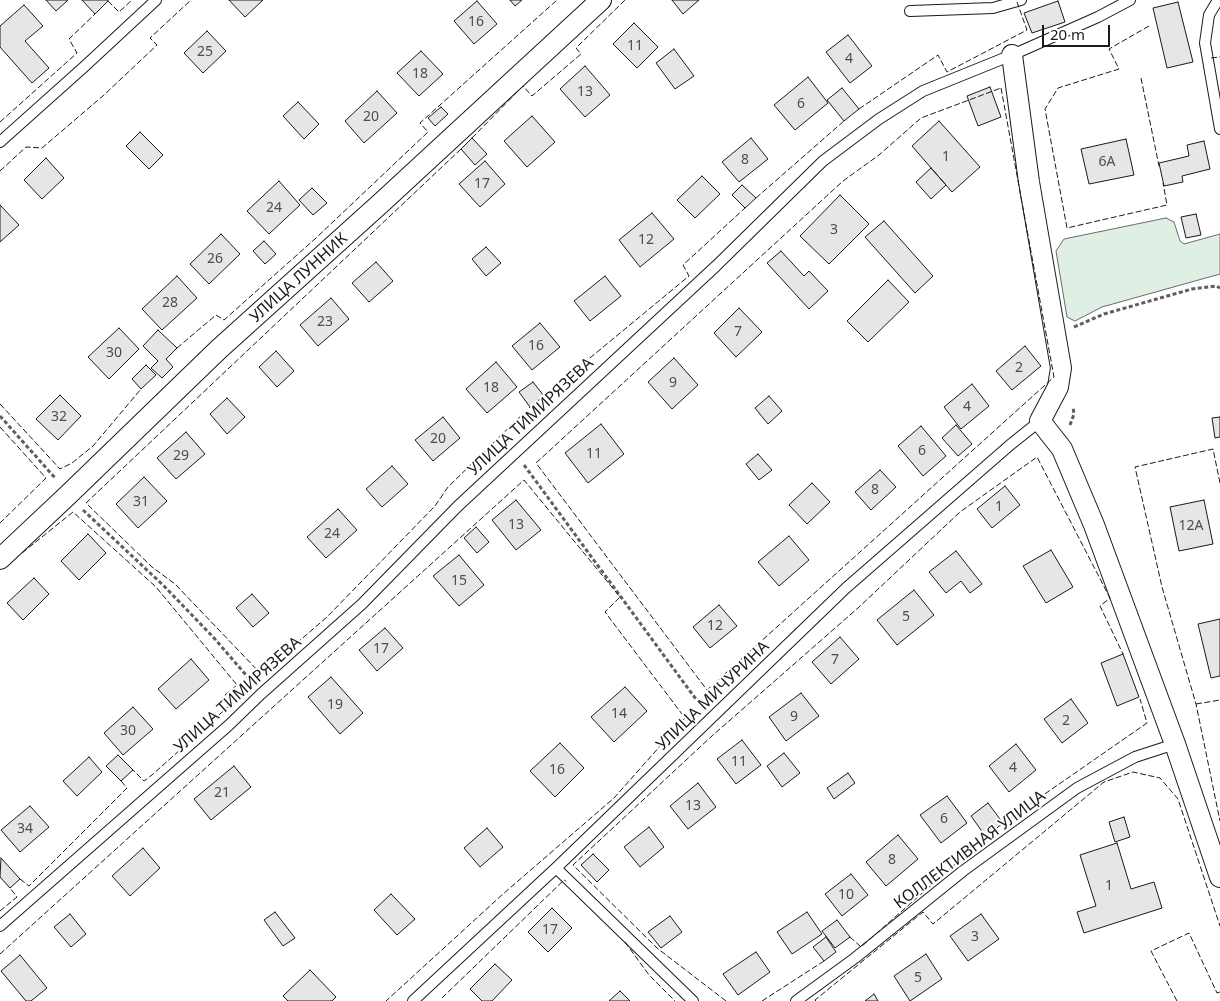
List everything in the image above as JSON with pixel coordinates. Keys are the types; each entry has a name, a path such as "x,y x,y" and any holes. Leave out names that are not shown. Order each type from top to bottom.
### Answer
{"street":[{"name":"УЛИЦА ЛУННИК","path":"0,559 219,350 601,0"},
{"path":"1012,55 1029,182 1061,368 1058,387 1040,421 1062,449 1094,525 1175,744 1220,877"}],"lane":[{"path":"0,142 86,66 156,0"},
{"path":"910,11 993,8 1021,0"},
{"name":"УЛИЦА ТИМИРЯЗЕВА","path":"0,926 362,604 458,506 716,266 823,161 923,91 1012,55 1098,17 1130,0"},
{"path":"1218,0 1210,15 1205,43 1220,129"},
{"name":"УЛИЦА МИЧУРИНА","path":"413,1001 556,868 846,588 1040,421"},
{"name":"КОЛЛЕКТИВНАЯ УЛИЦА","path":"796,1001 855,958 963,871 1077,788 1135,757 1175,744"},
{"path":"556,868 692,1001"}],"path":[{"path":"1068,330 1104,314 1192,289 1216,286 1220,288"},
{"path":"1062,449 1074,414 1073,405"},
{"path":"0,416 48,469 68,496 164,586 214,638 261,694"},
{"path":"514,453 711,719"}],"green space":[{"path":"1166,218 1174,222 1180,241 1184,244 1220,234 1220,274 1102,307 1075,321 1067,317 1056,251 1064,239"}],"building":[{"path":"46,0 68,0 56,11"},
{"path":"82,0 108,0 108,1 95,14"},
{"path":"229,0 263,0 245,17"},
{"path":"510,0 522,0 515,6"},
{"path":"672,0 699,0 683,14"},
{"path":"477,1 497,24 474,44 454,21"},
{"path":"1058,1 1065,22 1032,33 1024,13"},
{"path":"1178,2 1193,62 1167,68 1153,8"},
{"path":"24,5 43,26 25,41 49,68 32,83 0,47 0,26"},
{"path":"634,23 658,47 637,68 613,44"},
{"path":"207,31 226,51 203,73 184,53"},
{"path":"848,35 872,66 850,83 826,52"},
{"path":"674,49 694,76 675,89 656,63"},
{"path":"421,51 443,74 419,96 397,73"},
{"path":"585,66 610,95 585,117 560,89"},
{"path":"808,77 828,103 795,130 774,105"},
{"path":"990,87 1001,117 978,126 967,96"},
{"path":"842,88 859,109 844,121 827,100"},
{"path":"377,91 397,113 364,143 345,121"},
{"path":"298,102 319,124 304,139 283,116"},
{"path":"441,107 448,114 435,126 428,118"},
{"path":"532,116 555,142 527,167 504,141"},
{"path":"939,121 980,167 952,192 912,146"},
{"path":"140,132 163,155 149,169 126,146"},
{"path":"472,138 487,154 475,165 461,149"},
{"path":"751,138 768,159 739,182 722,162"},
{"path":"1126,139 1134,175 1089,184 1081,149"},
{"path":"1204,141 1210,169 1182,176 1183,182 1164,186 1159,163 1189,156 1187,145"},
{"path":"46,158 64,178 42,199 24,180"},
{"path":"485,161 505,184 480,207 459,184"},
{"path":"931,168 946,185 931,199 916,182"},
{"path":"702,176 720,194 695,218 677,200"},
{"path":"279,181 300,205 269,234 247,211"},
{"path":"742,185 756,198 745,208 732,195"},
{"path":"312,188 327,203 313,215 299,200"},
{"path":"840,195 869,224 829,264 800,236"},
{"path":"0,205 19,225 0,242"},
{"path":"652,213 674,239 640,267 619,240"},
{"path":"1196,214 1201,235 1186,238 1181,217"},
{"path":"884,221 933,276 915,293 865,237"},
{"path":"221,234 240,254 209,284 190,264"},
{"path":"264,241 276,254 265,264 253,251"},
{"path":"486,247 501,263 486,276 472,259"},
{"path":"781,251 804,276 809,271 828,291 809,309 767,263"},
{"path":"376,262 393,281 369,302 352,283"},
{"path":"177,276 197,298 162,330 142,309"},
{"path":"605,276 621,296 590,321 574,301"},
{"path":"888,280 909,302 868,342 847,321"},
{"path":"331,298 349,319 318,346 300,325"},
{"path":"739,308 762,332 736,357 714,333"},
{"path":"540,323 560,347 532,370 512,346"},
{"path":"119,328 139,349 109,379 88,357"},
{"path":"158,330 177,348 166,359 173,367 162,378 151,368 158,361 143,346"},
{"path":"1025,346 1041,366 1012,390 996,371"},
{"path":"276,351 294,371 277,387 259,367"},
{"path":"674,358 698,385 672,409 648,382"},
{"path":"496,362 517,387 487,413 466,389"},
{"path":"146,365 156,375 141,389 132,379"},
{"path":"533,382 544,396 530,407 519,392"},
{"path":"972,384 989,406 961,429 944,407"},
{"path":"60,395 81,416 58,440 36,419"},
{"path":"769,396 782,411 768,424 755,408"},
{"path":"227,398 245,417 227,434 210,414"},
{"path":"443,417 460,438 433,461 415,440"},
{"path":"1220,417 1220,437 1215,438 1212,418"},
{"path":"601,424 624,454 588,483 565,453"},
{"path":"956,425 972,444 958,456 942,438"},
{"path":"921,426 946,456 923,476 898,446"},
{"path":"186,432 205,454 176,479 157,458"},
{"path":"758,454 772,470 759,480 746,464"},
{"path":"392,466 408,484 382,507 366,489"},
{"path":"880,470 896,487 871,510 855,492"},
{"path":"144,477 167,501 138,528 116,504"},
{"path":"812,483 830,502 807,524 789,505"},
{"path":"1005,486 1020,505 992,528 977,509"},
{"path":"516,500 541,530 516,550 492,520"},
{"path":"1204,500 1213,544 1179,551 1170,507"},
{"path":"338,509 357,530 326,558 307,537"},
{"path":"476,527 489,542 477,553 464,538"},
{"path":"88,534 106,553 79,580 61,561"},
{"path":"789,536 809,560 779,586 758,562"},
{"path":"1051,550 1073,587 1046,603 1023,566"},
{"path":"956,551 982,584 970,593 961,581 946,593 929,572"},
{"path":"459,555 484,585 459,606 433,576"},
{"path":"34,578 49,594 23,620 7,603"},
{"path":"914,590 934,615 897,645 877,620"},
{"path":"252,594 269,613 253,627 236,608"},
{"path":"719,605 737,626 710,648 693,627"},
{"path":"1220,619 1220,676 1211,678 1198,624"},
{"path":"385,628 403,648 377,671 359,650"},
{"path":"840,637 859,659 831,684 812,662"},
{"path":"1123,654 1139,697 1117,706 1101,663"},
{"path":"191,659 209,680 176,709 158,689"},
{"path":"331,677 363,713 340,734 308,697"},
{"path":"625,687 647,711 614,742 591,717"},
{"path":"801,693 819,716 786,741 769,717"},
{"path":"1071,699 1088,723 1062,743 1044,719"},
{"path":"133,707 153,729 123,755 104,733"},
{"path":"742,740 761,765 736,784 717,759"},
{"path":"560,743 584,768 555,797 530,771"},
{"path":"1016,744 1036,770 1009,792 989,766"},
{"path":"784,753 800,773 782,787 767,766"},
{"path":"118,755 133,770 121,781 106,766"},
{"path":"89,757 102,772 77,796 63,781"},
{"path":"234,766 251,787 211,820 194,799"},
{"path":"848,773 855,783 834,799 827,788"},
{"path":"698,783 716,807 688,829 670,806"},
{"path":"947,796 967,823 941,843 920,815"},
{"path":"988,803 1003,823 986,837 971,816"},
{"path":"30,806 49,827 20,852 1,830"},
{"path":"1124,817 1130,837 1115,842 1109,822"},
{"path":"649,827 664,847 640,867 624,847"},
{"path":"487,828 503,847 480,867 464,848"},
{"path":"898,835 918,859 886,886 866,862"},
{"path":"1117,843 1131,889 1154,882 1162,908 1084,933 1077,912 1096,906 1080,855"},
{"path":"143,848 160,868 130,896 112,876"},
{"path":"593,854 609,870 597,882 581,865"},
{"path":"1,858 20,879 10,888 0,877"},
{"path":"851,874 868,895 842,916 825,894"},
{"path":"391,894 415,919 397,935 374,910"},
{"path":"552,908 572,928 548,952 528,932"},
{"path":"275,912 295,938 283,946 264,920"},
{"path":"807,912 822,934 792,954 777,932"},
{"path":"70,914 86,934 71,947 54,927"},
{"path":"981,914 999,939 968,961 950,936"},
{"path":"670,916 682,932 661,948 648,932"},
{"path":"837,920 850,937 835,948 822,931"},
{"path":"826,937 836,952 824,961 813,947"},
{"path":"756,952 770,972 738,995 723,974"},
{"path":"926,954 942,979 910,1001 894,976"},
{"path":"20,955 47,988 31,1001 26,1001 1,971"},
{"path":"495,964 512,980 492,1001 482,1001 470,989"},
{"path":"310,970 336,997 332,1001 288,1001 283,996"},
{"path":"620,991 630,1001 609,1001"},
{"path":"874,994 878,1001 865,1001"}],"fence":[{"path":"108,1 119,12 132,0"},
{"path":"0,171 26,147 42,148 104,95 157,45 150,38 191,0"},
{"path":"177,348 216,315 224,320 316,238 428,132 420,123 557,0"},
{"path":"472,138 523,86 532,96 581,54 576,48 625,0"},
{"path":"859,109 938,55 947,72 1027,30 1017,2"},
{"path":"0,122 77,53 69,39 95,14"},
{"path":"1149,26 1109,49 1119,69 1058,88 1045,109 1067,228 1167,205 1163,183"},
{"path":"1211,58 1220,57"},
{"path":"1141,78 1159,166"},
{"path":"1001,88 1054,377 707,690 536,463 843,181 879,155 921,118 1001,88"},
{"path":"756,198 844,121"},
{"path":"461,149 86,503 152,567 175,584 261,674 327,617 435,506 448,487 530,407"},
{"path":"544,396 689,276 683,265 745,208"},
{"path":"0,404 60,469 72,463 93,446 141,389"},
{"path":"0,427 46,478 0,523"},
{"path":"1220,483 1213,449 1135,467 1162,587 1196,704 1220,821"},
{"path":"726,1001 657,948 573,865 713,735 858,608 960,512 1037,457 1110,598 1100,606 1123,654"},
{"path":"0,954 524,480 620,597 605,612 685,718 614,798 503,894 386,1001"},
{"path":"22,553 73,512 156,587 237,685 225,695 230,705 152,775 144,781 133,770"},
{"path":"1003,823 1147,723 1140,699"},
{"path":"1196,704 1220,700"},
{"path":"816,1001 923,912 933,924 1104,782 1133,772 1160,778 1178,799 1220,926"},
{"path":"20,879 29,886 127,788 121,781"},
{"path":"850,937 861,947 986,837"},
{"path":"442,998 564,880 566,881"},
{"path":"0,911 17,897 10,888"},
{"path":"1177,1001 1151,951 1189,933 1217,993 1220,992"},
{"path":"625,942 649,975 675,1001"},
{"path":"762,1001 824,961"}]}
